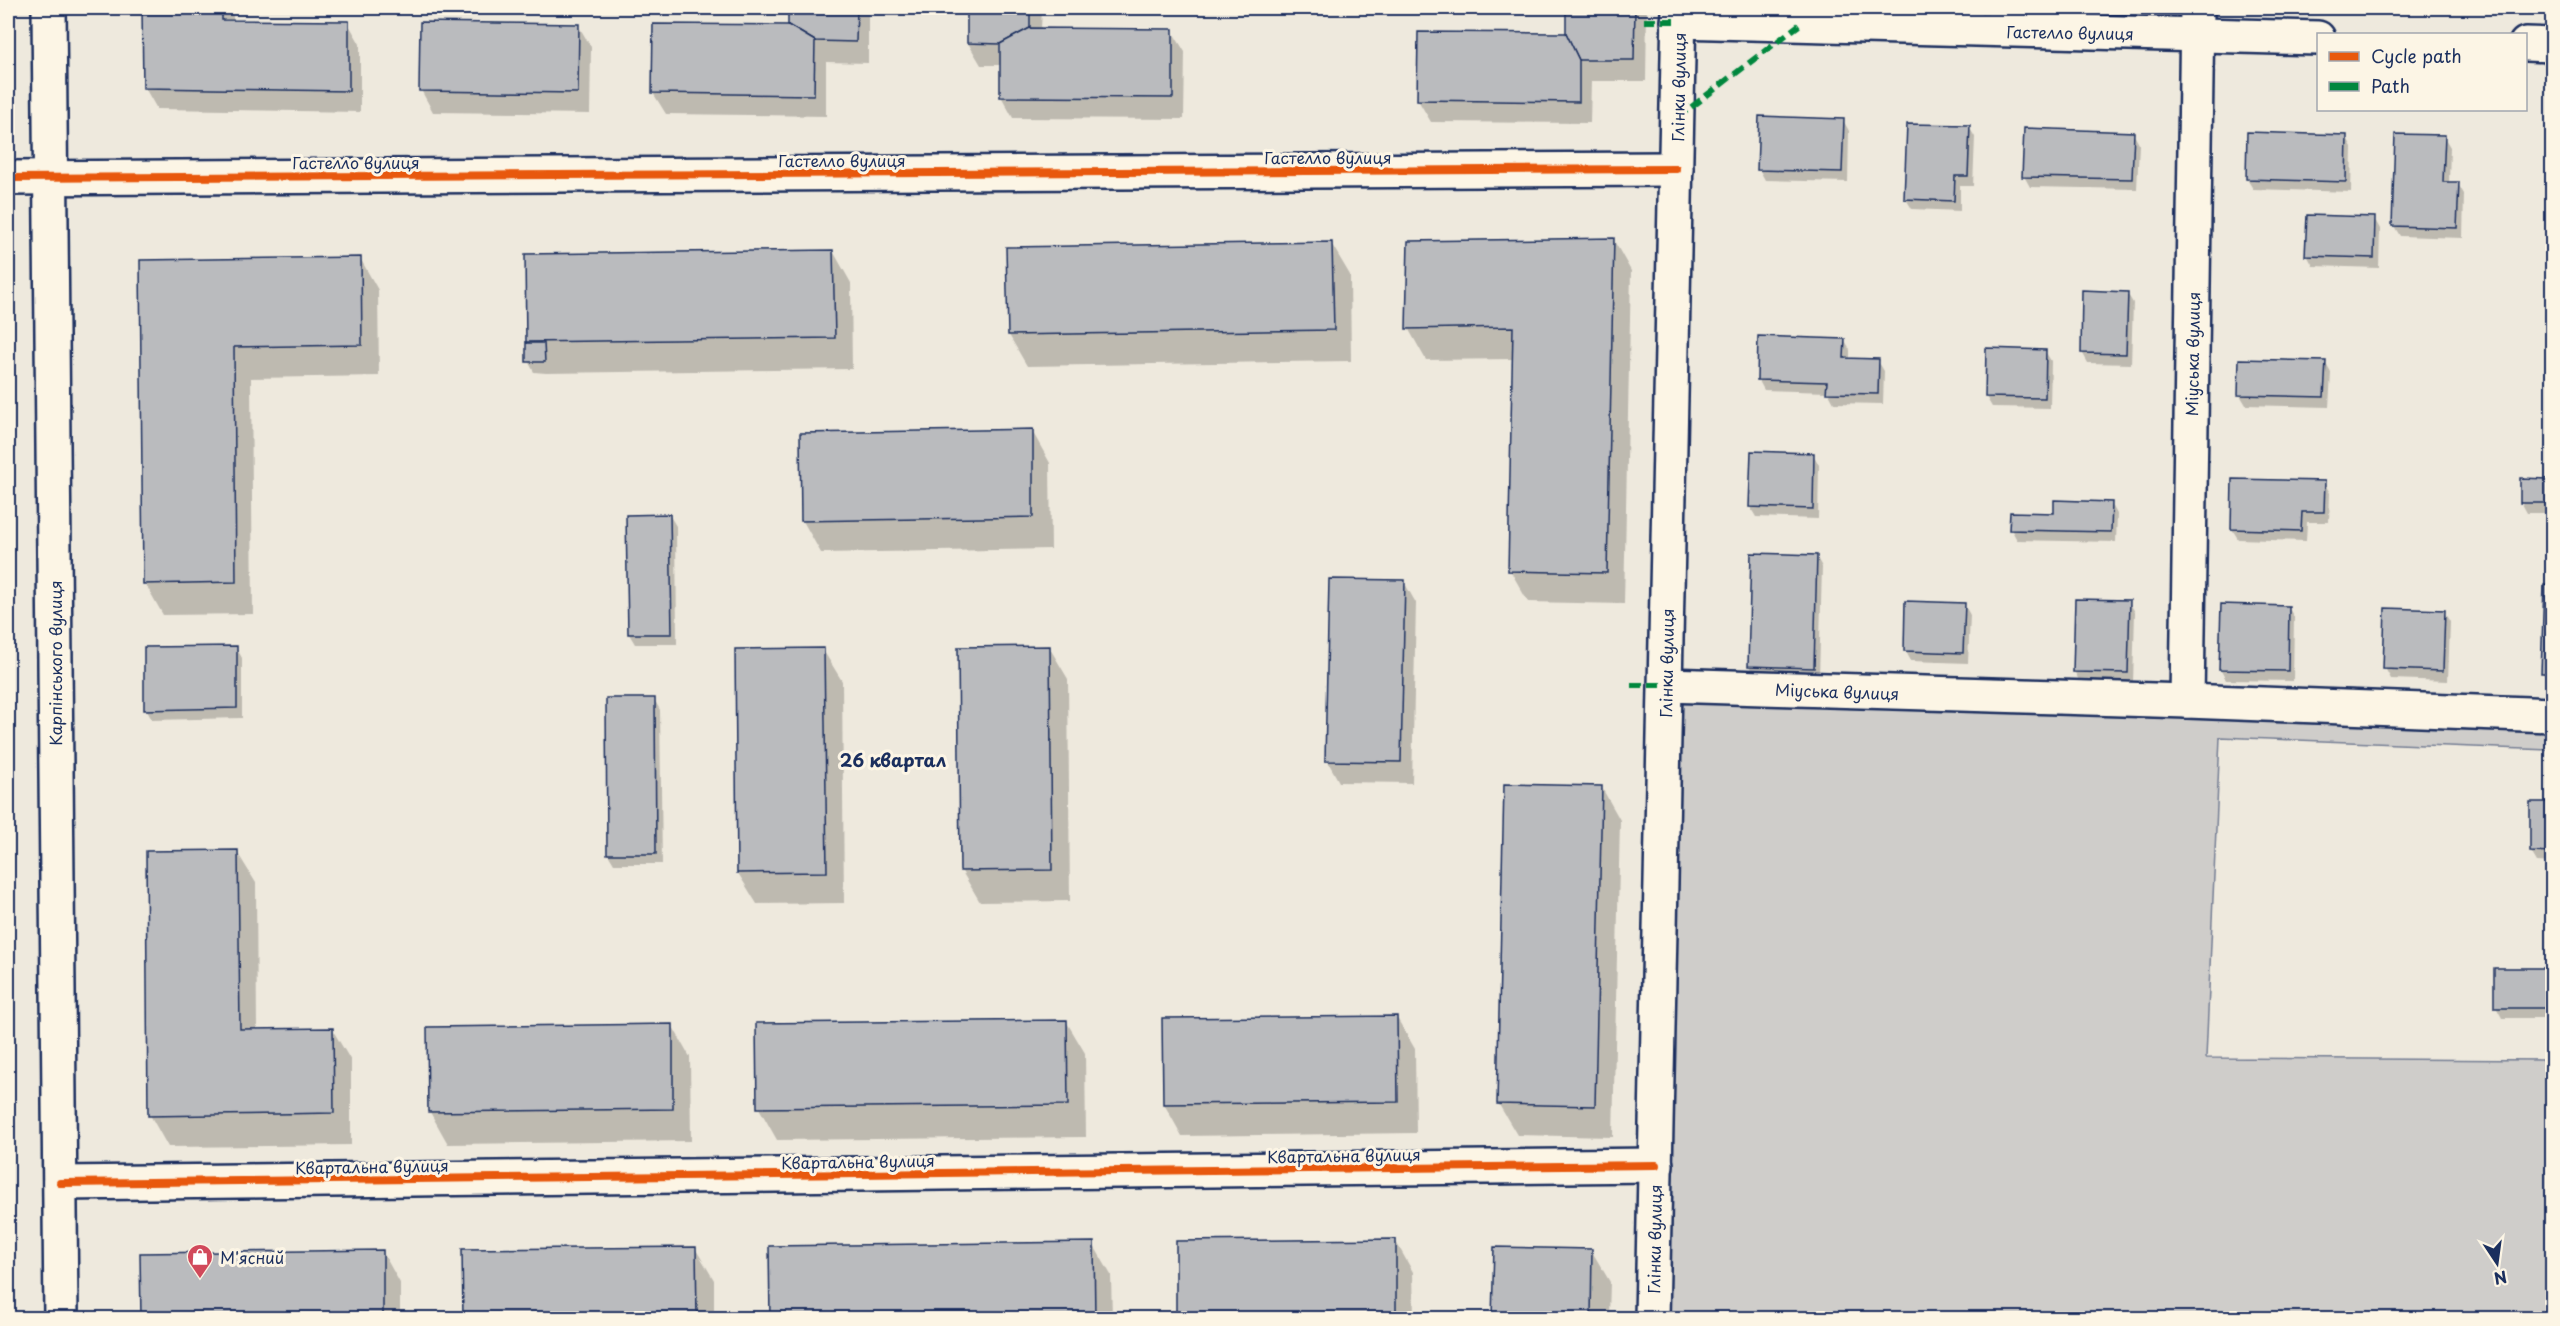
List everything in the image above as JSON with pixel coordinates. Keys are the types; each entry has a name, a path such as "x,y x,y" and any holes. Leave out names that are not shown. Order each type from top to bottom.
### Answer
{"street":[{"name":"Карпінського вулиця","path":"50,8 61,1318"},
{"name":"Гастелло вулиця","path":"1679,14 2197,21 2317,38"},
{"name":"Глінки вулиця","path":"1652,1318 1679,14"},
{"name":"Міуська вулиця","path":"2187,701 2197,21"},
{"path":"2527,44 2553,45"},
{"name":"Гастелло вулиця","path":"8,178 1676,169"},
{"name":"Міуська вулиця","path":"1666,685 2553,715"},
{"name":"Квартальна вулиця","path":"60,1183 1656,1165"}],"shaded area":[{"path":"1676,697 2552,725 2552,750 2220,737 2206,1058 2552,1060 2552,1318 1663,1318"}],"building":[{"path":"142,8 222,8 222,20 349,21 349,91 143,88"},
{"path":"788,8 857,8 856,42 815,41 788,25"},
{"path":"967,8 1030,8 1030,28 1000,44 967,43"},
{"path":"1566,8 1635,8 1634,60 1579,60 1566,33"},
{"path":"420,22 579,24 578,93 419,91"},
{"path":"653,24 788,25 815,41 814,95 652,93"},
{"path":"1030,28 1173,29 1173,98 1000,97 1000,44"},
{"path":"1418,32 1566,33 1579,60 1579,102 1417,100"},
{"path":"1759,116 1844,119 1842,172 1757,170"},
{"path":"1907,124 1970,125 1968,176 1955,176 1954,201 1904,199"},
{"path":"2024,128 2134,132 2132,179 2022,177"},
{"path":"2247,132 2347,135 2346,182 2246,179"},
{"path":"2395,134 2445,135 2443,182 2459,182 2457,228 2392,226"},
{"path":"2307,215 2375,217 2374,258 2305,256"},
{"path":"1614,238 1607,573 1508,571 1513,327 1406,329 1408,241"},
{"path":"1332,242 1334,330 1008,335 1006,247"},
{"path":"833,250 835,338 526,342 525,254"},
{"path":"361,257 362,345 234,347 236,582 143,584 140,260"},
{"path":"2082,290 2128,292 2126,354 2081,353"},
{"path":"1758,336 1845,339 1844,358 1879,359 1878,394 1826,393 1827,382 1757,380"},
{"path":"526,343 544,343 545,362 526,362"},
{"path":"1986,348 2046,350 2045,398 1985,397"},
{"path":"2239,359 2326,361 2324,397 2238,395"},
{"path":"1033,429 1033,517 801,521 800,433"},
{"path":"1751,451 1814,453 1813,509 1749,507"},
{"path":"2520,478 2552,479 2552,503 2520,503"},
{"path":"2232,479 2325,481 2324,512 2302,512 2301,531 2231,529"},
{"path":"2054,500 2112,502 2111,532 2009,530 2010,512 2054,513"},
{"path":"670,514 672,634 628,634 626,515"},
{"path":"1751,553 1817,555 1814,668 1748,666"},
{"path":"1329,579 1405,580 1401,762 1325,761"},
{"path":"2544,585 2552,586 2552,673 2541,673"},
{"path":"2075,599 2130,600 2128,673 2073,672"},
{"path":"1905,601 1965,603 1963,653 1904,651"},
{"path":"2221,604 2289,606 2288,671 2219,670"},
{"path":"2385,608 2445,610 2443,671 2383,669"},
{"path":"237,646 237,708 144,710 144,647"},
{"path":"1050,646 1052,870 960,871 958,647"},
{"path":"824,648 827,872 737,873 735,649"},
{"path":"606,698 655,698 656,854 607,854"},
{"path":"1504,784 1602,786 1595,1106 1497,1104"},
{"path":"2530,802 2552,802 2552,853 2530,852"},
{"path":"238,850 240,1029 333,1028 334,1113 148,1116 146,851"},
{"path":"2494,968 2552,968 2552,1008 2494,1008"},
{"path":"1397,1016 1398,1102 1163,1104 1162,1018"},
{"path":"1067,1020 1068,1105 757,1108 756,1023"},
{"path":"673,1024 673,1109 428,1112 427,1027"},
{"path":"1396,1239 1396,1318 1176,1318 1176,1241"},
{"path":"1094,1242 1095,1318 770,1318 769,1246"},
{"path":"696,1247 697,1318 463,1318 462,1249"},
{"path":"1494,1247 1592,1249 1591,1318 1492,1318"},
{"path":"383,1250 383,1318 141,1318 140,1253"}],"marked path":[{"path":"1644,21 1678,21"},
{"path":"1677,118 1799,25"},
{"path":"1631,685 1666,685"}],"cycle path":[{"path":"8,178 1676,169"},
{"path":"60,1183 1656,1165"}],"place":[{"name":"М'ясний","path":"200,1280"}],"district":[{"name":"26 квартал","path":"893,759"}]}
